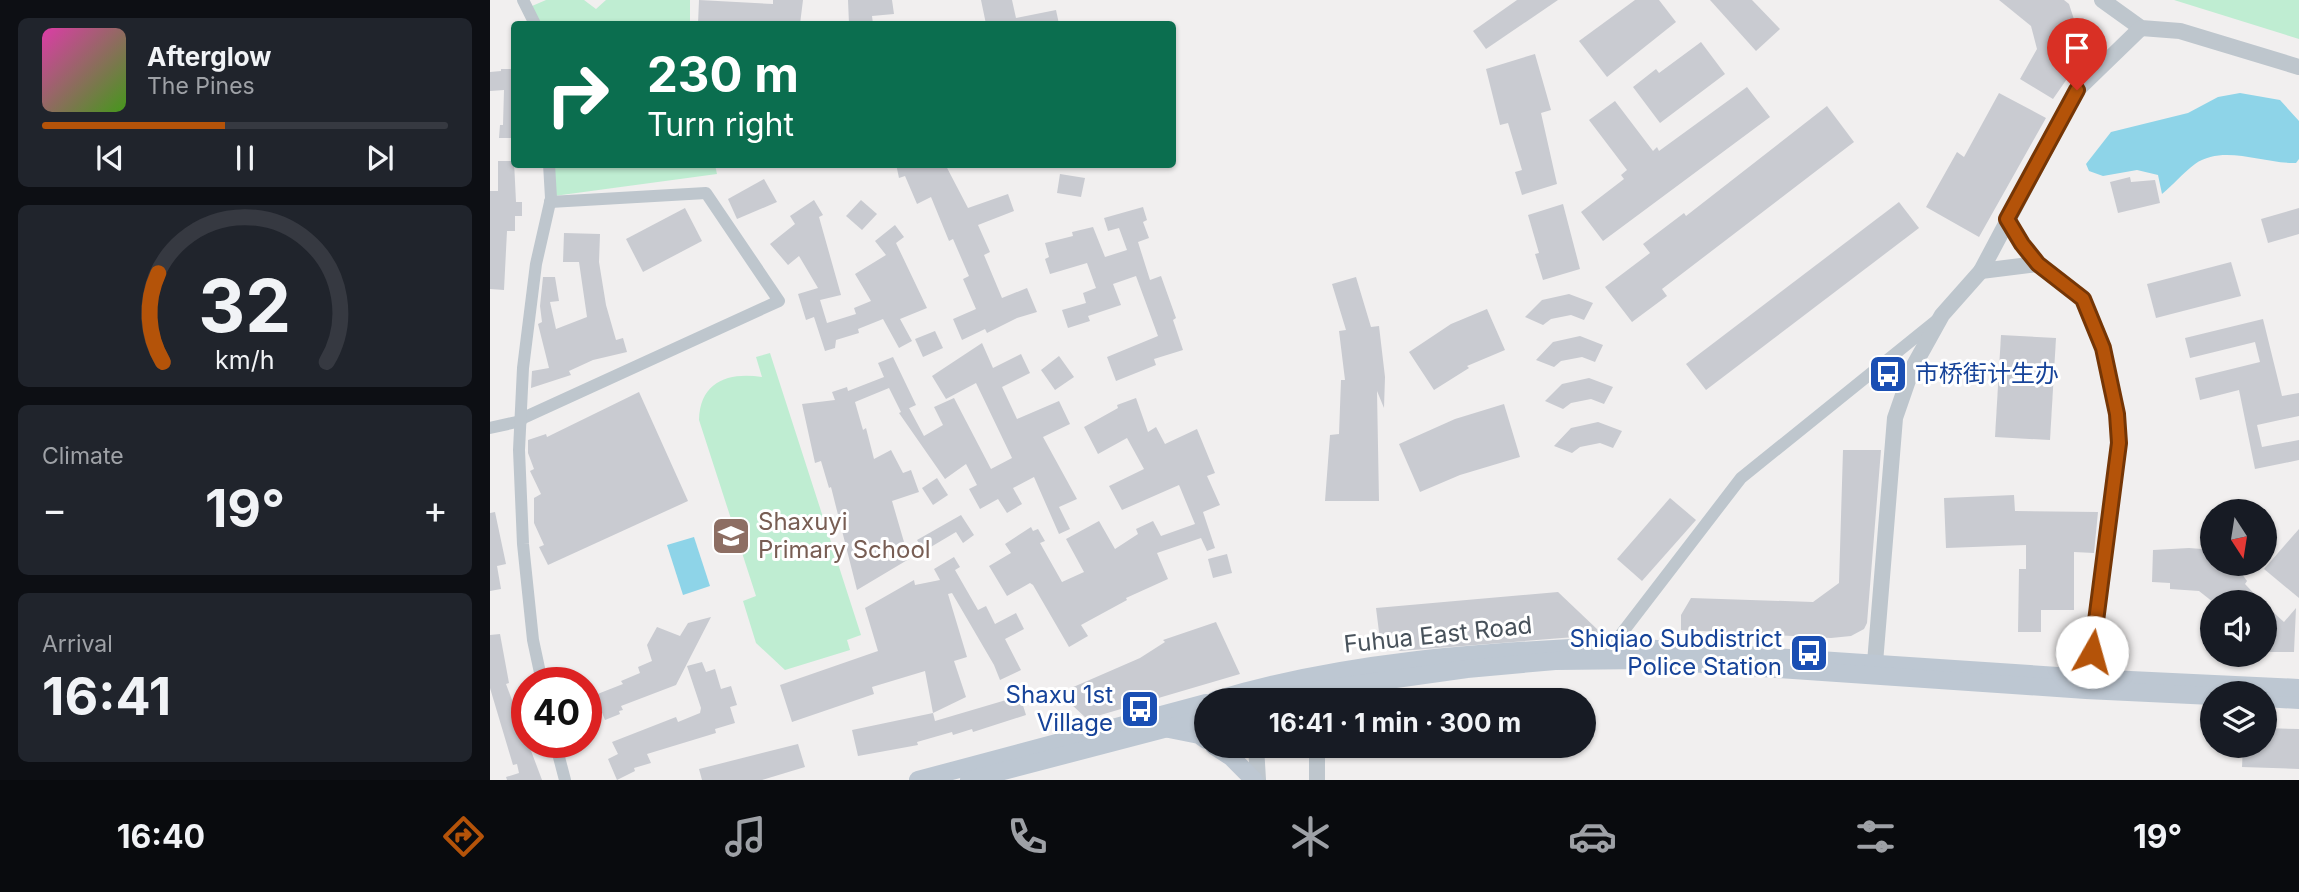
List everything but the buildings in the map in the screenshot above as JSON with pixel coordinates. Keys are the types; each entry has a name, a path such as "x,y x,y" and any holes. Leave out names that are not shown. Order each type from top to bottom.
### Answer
{"main road":[{"name":"Fuhua East Road","path":"1317,688 1549,647 1612,646 2200,695"},
{"name":"Fuhua East Road","path":"1317,688 1518,663 1646,660 1875,669"},
{"path":"1363,688 1370,682"},
{"name":"Fuhua East Road","path":"2087,684 2299,688"},
{"path":"2277,699 2299,700"},
{"path":"918,780 1194,706"},
{"path":"969,780 1194,721"},
{"path":"1162,728 1194,734"},
{"path":"1232,758 1256,780"}],"street":[{"path":"523,0 534,21"},
{"path":"2102,0 2141,28 2180,31 2299,67"},
{"path":"1612,646 1741,478 1942,315 1981,271 2077,90 2141,28"},
{"path":"539,667 533,640 523,544 521,420 523,368 536,264 550,202 549,168"},
{"path":"490,428 521,420 779,301 706,193 550,202"},
{"path":"2007,219 2038,264 2083,299 2103,348 2117,414 2119,443 2087,684"},
{"path":"1981,271 2038,264"},
{"path":"1875,669 1895,418 1912,369 1942,315"},
{"path":"559,758 565,780"},
{"path":"1256,758 1256,780"},
{"path":"1317,758 1318,780"}],"green space":[{"path":"546,0 584,0 596,9 606,0 690,0 690,21 540,21 532,6"},
{"path":"2174,0 2299,0 2299,39"},
{"path":"552,168 716,168 717,174 554,196"},
{"path":"770,353 861,635 847,640 850,650 785,670 756,643 743,601 756,596 699,420 705,396 711,388 728,378 762,377 756,357"}],"water":[{"path":"2240,93 2280,100 2299,121 2299,159 2296,163 2231,155 2206,158 2195,164 2162,194 2158,175 2137,170 2103,176 2089,171 2086,164 2111,132 2188,113 2218,97"},
{"path":"694,537 710,586 683,595 667,545"}],"place":[{"name":"市桥街计生办","path":"1888,374"},
{"name":"Shaxuyi Primary School","path":"731,536"},
{"name":"Shiqiao Subdistrict Police Station","path":"1809,653"},
{"name":"Shaxu 1st Village","path":"1140,709"}],"route":[{"path":"2077,90 2007,219 2038,264 2083,299 2103,348 2117,414 2119,443 2092,652"}]}
